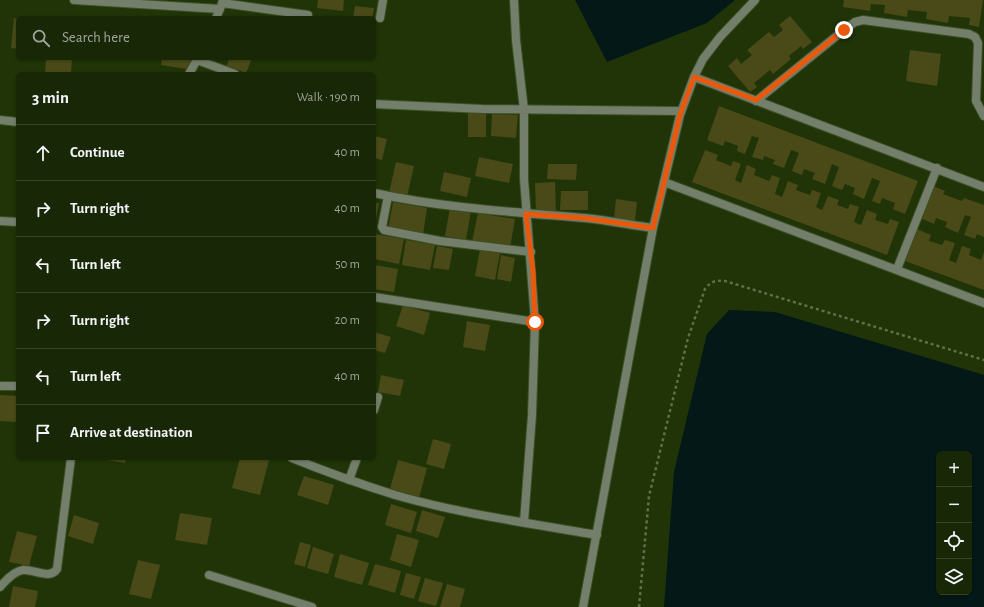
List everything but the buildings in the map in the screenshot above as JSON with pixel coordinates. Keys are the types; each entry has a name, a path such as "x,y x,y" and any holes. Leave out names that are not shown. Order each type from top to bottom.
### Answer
{"street":[{"path":"74,0 222,4 308,15"},
{"path":"380,18 382,0"},
{"path":"514,0 516,40 524,110 526,214 535,322 532,415 524,522"},
{"path":"583,607 653,228 682,111 694,77 703,59 720,37 755,0"},
{"path":"217,16 222,4"},
{"path":"756,100 844,30 855,22 863,20 969,34 975,37 978,43 976,101 984,116"},
{"path":"190,72 197,60"},
{"path":"201,60 231,72"},
{"path":"694,77 984,187"},
{"path":"376,104 524,110 682,111"},
{"path":"0,120 16,122"},
{"path":"897,269 937,168"},
{"path":"664,182 984,303"},
{"path":"376,193 526,214 584,218 653,228"},
{"path":"388,196 382,227 384,230 440,240 530,252"},
{"path":"0,221 16,222"},
{"path":"376,297 535,322"},
{"path":"0,386 16,386"},
{"path":"376,404 378,397"},
{"path":"0,587 18,571 28,570 49,574 55,572 57,568 71,460"},
{"path":"297,460 349,480 396,495 462,511 597,535"},
{"path":"349,480 356,460"},
{"path":"209,575 312,607"}],"path":[{"path":"639,607 649,496 688,338 705,289 710,284 717,280 726,281 984,360"}],"shaded area":[{"path":"575,0 735,0 707,23 607,62"},
{"path":"729,310 775,312 984,375 984,607 664,607 674,472 707,334"}],"route":[{"path":"535,322 533,271 526,214 584,218 653,228 680,115 694,77 756,100 844,30"}]}
